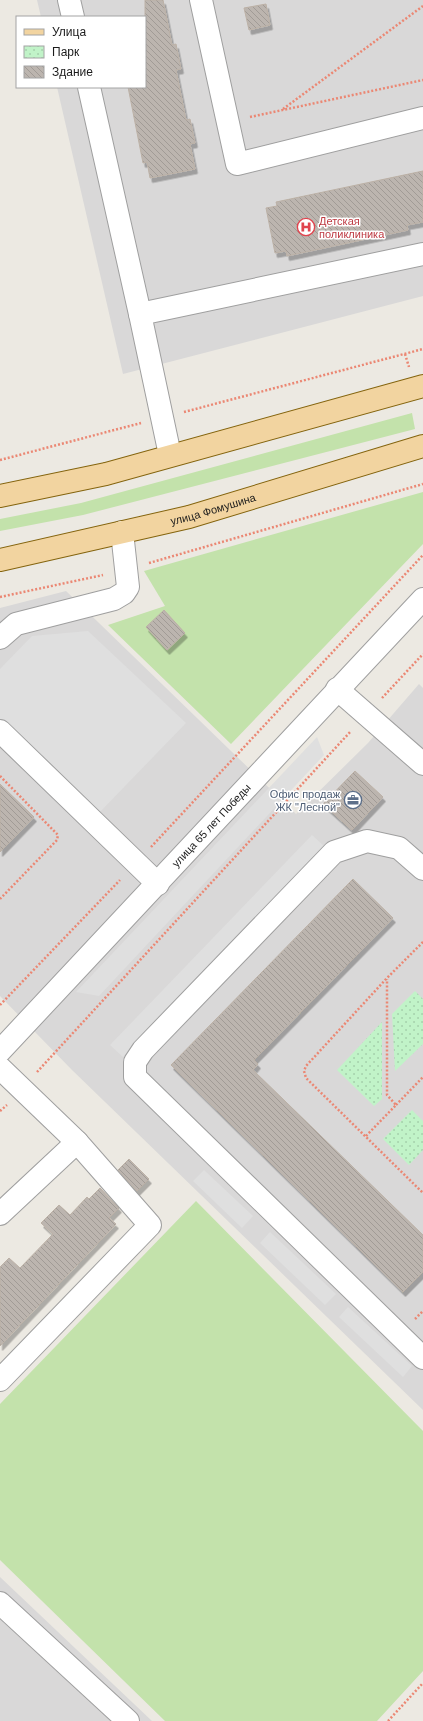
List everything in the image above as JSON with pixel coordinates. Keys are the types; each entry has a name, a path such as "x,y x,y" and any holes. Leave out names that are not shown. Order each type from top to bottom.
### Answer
{"main road":[{"path":"0,496 106,474 423,386"},
{"name":"улица Фомушина","path":"0,560 189,517 423,446"}],"street":[{"path":"69,0 73,16"},
{"path":"201,0 237,164 423,118"},
{"path":"89,88 140,314 156,394 163,417 170,455"},
{"path":"140,314 423,254"},
{"path":"0,638 16,624 114,599 124,593 128,587 122,532"},
{"name":"улица 65 лет Победы","path":"0,1051 158,884 337,689 423,599"},
{"path":"337,689 423,764"},
{"path":"0,731 158,884"},
{"path":"423,869 399,848 367,841 334,852 143,1050 135,1062 135,1077 423,1358"},
{"path":"0,1068 77,1142 150,1225 0,1380"},
{"path":"0,1214 77,1142"},
{"path":"0,1603 123,1720"}],"path":[{"path":"281,111 423,6"},
{"path":"228,122 423,80"},
{"path":"0,460 423,349"},
{"path":"0,597 106,575 423,484"},
{"path":"0,1005 136,863 423,555"},
{"path":"0,1111 423,654"},
{"path":"0,776 58,835 57,840 0,899"},
{"path":"423,942 387,978 306,1066 304,1071 306,1078 423,1193"},
{"path":"387,978 387,1095 396,1105"},
{"path":"366,1136 423,1077"},
{"path":"388,1721 423,1682"}],"shaded area":[{"path":"37,0 423,0 423,296 123,374 57,88 146,88 146,16 41,16"},
{"path":"66,591 296,814 368,743 419,684 423,688 423,1410 72,1070 0,996 0,608"},
{"path":"88,631 186,723 97,815 0,723 0,669 32,636"},
{"path":"317,737 324,755 99,996 76,992"},
{"path":"312,835 325,847 123,1057 110,1045"},
{"path":"204,1170 253,1216 242,1228 193,1181"},
{"path":"270,1232 336,1294 325,1305 260,1243"},
{"path":"348,1307 412,1366 403,1377 339,1317"},
{"path":"0,1577 152,1721 0,1721"}],"green space":[{"path":"412,413 415,429 83,515 0,531 0,519 81,503"},
{"path":"423,492 423,544 231,744 108,625 165,606 144,571"},
{"path":"415,991 423,999 423,1044 395,1071 392,1014"},
{"path":"382,1022 382,1099 374,1106 337,1070"},
{"path":"412,1110 423,1121 423,1150 409,1165 383,1139"},
{"path":"196,1201 423,1431 423,1671 377,1721 165,1721 0,1560 0,1404"}],"building":[{"path":"145,0 163,0 172,45 176,44 181,69 176,70 186,120 190,119 195,143 190,144 195,169 150,178 147,162 143,163 128,88 146,88"},
{"path":"266,4 270,25 249,30 244,8"},
{"path":"423,171 423,222 407,225 408,230 287,256 286,251 275,253 266,208 277,206 276,202"},
{"path":"164,610 185,633 167,650 146,627"},
{"name":"Офис продаж ЖК \"Лесной\"","path":"355,771 383,797 352,830 323,804"},
{"path":"0,784 34,817 0,852"},
{"path":"353,879 393,918 254,1060 258,1064 253,1070 423,1235 423,1272 403,1292 171,1065"},
{"path":"129,1159 149,1179 137,1191 118,1170"},
{"path":"100,1188 119,1208 109,1218 116,1224 0,1346 0,1267 9,1258 20,1268 53,1234 41,1223 59,1205 70,1215 87,1197 89,1199"}],"place":[{"name":"Детская поликлиника","path":"306,227"},
{"name":"Офис продаж ЖК \"Лесной\"","path":"353,800"}]}
